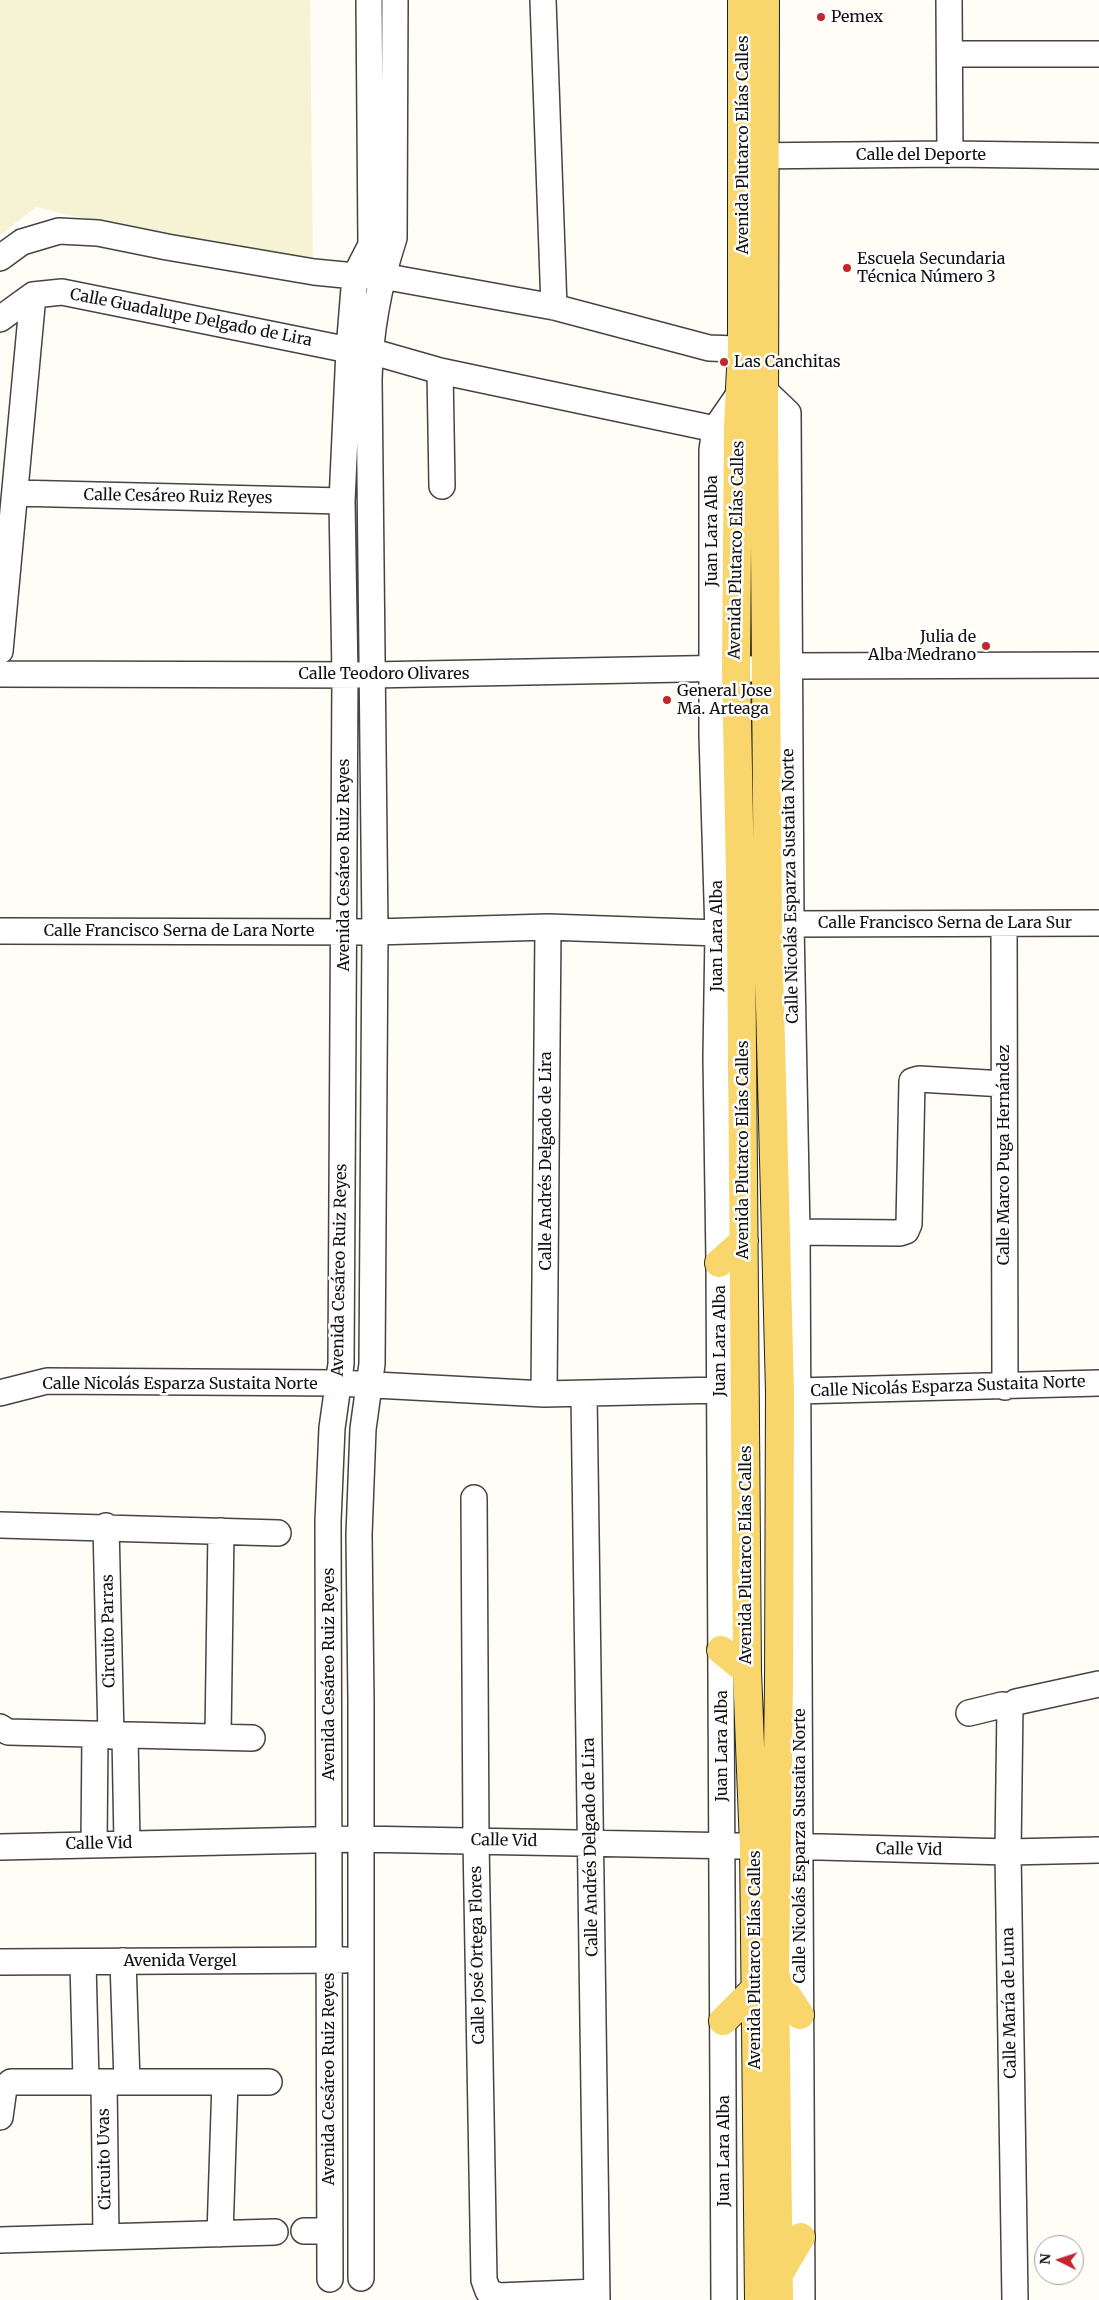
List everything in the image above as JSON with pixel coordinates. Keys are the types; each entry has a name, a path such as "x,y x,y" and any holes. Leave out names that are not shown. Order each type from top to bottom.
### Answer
{"main road":[{"name":"Avenida Plutarco Elías Calles","path":"742,0 754,155"},
{"name":"Avenida Plutarco Elías Calles","path":"759,2300 765,1984 777,1846 780,1392 768,926 778,668 753,390 754,155 765,0"},
{"name":"Avenida Plutarco Elías Calles","path":"753,390 738,435 724,669 729,1057 744,1241 747,1671 777,1846"},
{"path":"772,1047 792,1079"},
{"path":"777,1250 796,1227"},
{"path":"719,1263 744,1241"},
{"path":"779,1682 799,1646"},
{"path":"721,1650 747,1671"},
{"name":"Avenida Plutarco Elías Calles","path":"765,1984 779,2287"},
{"path":"723,2021 765,1984 800,2015"},
{"path":"779,2287 801,2236"}],"street":[{"path":"359,351 355,276 371,245 369,0"},
{"path":"359,351 394,238 395,0"},
{"path":"543,0 554,307"},
{"path":"949,0 950,154"},
{"path":"950,54 1099,54"},
{"name":"Calle del Deporte","path":"754,155 950,154 1099,156"},
{"path":"0,258 22,242 59,231 98,233 167,247 314,272 355,276 382,276 554,307 709,348 754,350"},
{"name":"Calle Guadalupe Delgado de Lira","path":"33,295 62,292 359,351 440,371 715,429"},
{"path":"0,318 33,295"},
{"path":"0,651 33,295"},
{"name":"Avenida Cesáreo Ruiz Reyes","path":"330,2279 328,1521 332,1428 341,1364 345,675 342,501 359,351"},
{"name":"Avenida Cesáreo Ruiz Reyes","path":"359,351 371,675 375,932 372,1364 363,1429 359,1535 361,1702 359,1839 361,2278"},
{"path":"440,371 442,486"},
{"name":"Juan Lara Alba","path":"724,2300 719,1263 729,1057 718,934 712,735 724,669 712,450 715,429 753,390"},
{"name":"Calle Cesáreo Ruiz Reyes","path":"15,493 342,501"},
{"name":"Calle Teodoro Olivares","path":"0,674 371,675 1099,665"},
{"name":"Calle Nicolás Esparza Sustaita Norte","path":"778,668 790,924 796,1227 799,1646 777,1846 800,2015 802,2300"},
{"name":"Calle Francisco Serna de Lara Sur","path":"790,924 1099,922"},
{"name":"Calle Marco Puga Hernández","path":"1004,924 1005,1387"},
{"name":"Calle Francisco Serna de Lara Norte","path":"0,931 375,932 548,927 718,934"},
{"name":"Calle Andrés Delgado de Lira","path":"544,1394 548,927"},
{"path":"796,1227 900,1233 906,1230 909,1224 912,1081 919,1079 1004,1084"},
{"name":"Calle Nicolás Esparza Sustaita Norte","path":"0,1393 47,1381 338,1384 544,1394 720,1390"},
{"name":"Calle Nicolás Esparza Sustaita Norte","path":"797,1391 1005,1387 1099,1383"},
{"name":"Calle Andrés Delgado de Lira","path":"584,1394 597,2296"},
{"name":"Calle José Ortega Flores","path":"474,1498 476,1841 484,2280 488,2291 498,2296 597,2296"},
{"path":"0,1525 106,1526 278,1533"},
{"name":"Circuito Parras","path":"106,1526 110,1736 127,1844"},
{"path":"218,1736 221,1531"},
{"path":"969,1714 1099,1684"},
{"name":"Calle María de Luna","path":"1010,1706 1008,1852 1014,2300"},
{"path":"0,1728 8,1732 252,1738"},
{"name":"Circuito Parras","path":"94,1844 110,1736"},
{"name":"Calle Vid","path":"0,1847 359,1839 1008,1852 1099,1850"},
{"name":"Avenida Vergel","path":"0,1962 360,1960"},
{"name":"Circuito Uvas","path":"106,2237 106,2082 123,1961"},
{"name":"Circuito Uvas","path":"83,1962 106,2082"},
{"path":"0,2117 2,2087 11,2082 269,2082"},
{"path":"220,2234 225,2082"},
{"path":"304,2232 330,2230"},
{"path":"0,2240 275,2232"}],"shaded area":[{"path":"0,0 310,0 313,273 36,207 0,235"}],"place":[{"name":"Pemex","path":"821,17"},
{"name":"Escuela Secundaria Técnica Número 3","path":"847,268"},
{"name":"Las Canchitas","path":"724,362"},
{"name":"Julia de Alba Medrano","path":"986,646"},
{"name":"General Jose Ma. Arteaga","path":"667,700"}]}
